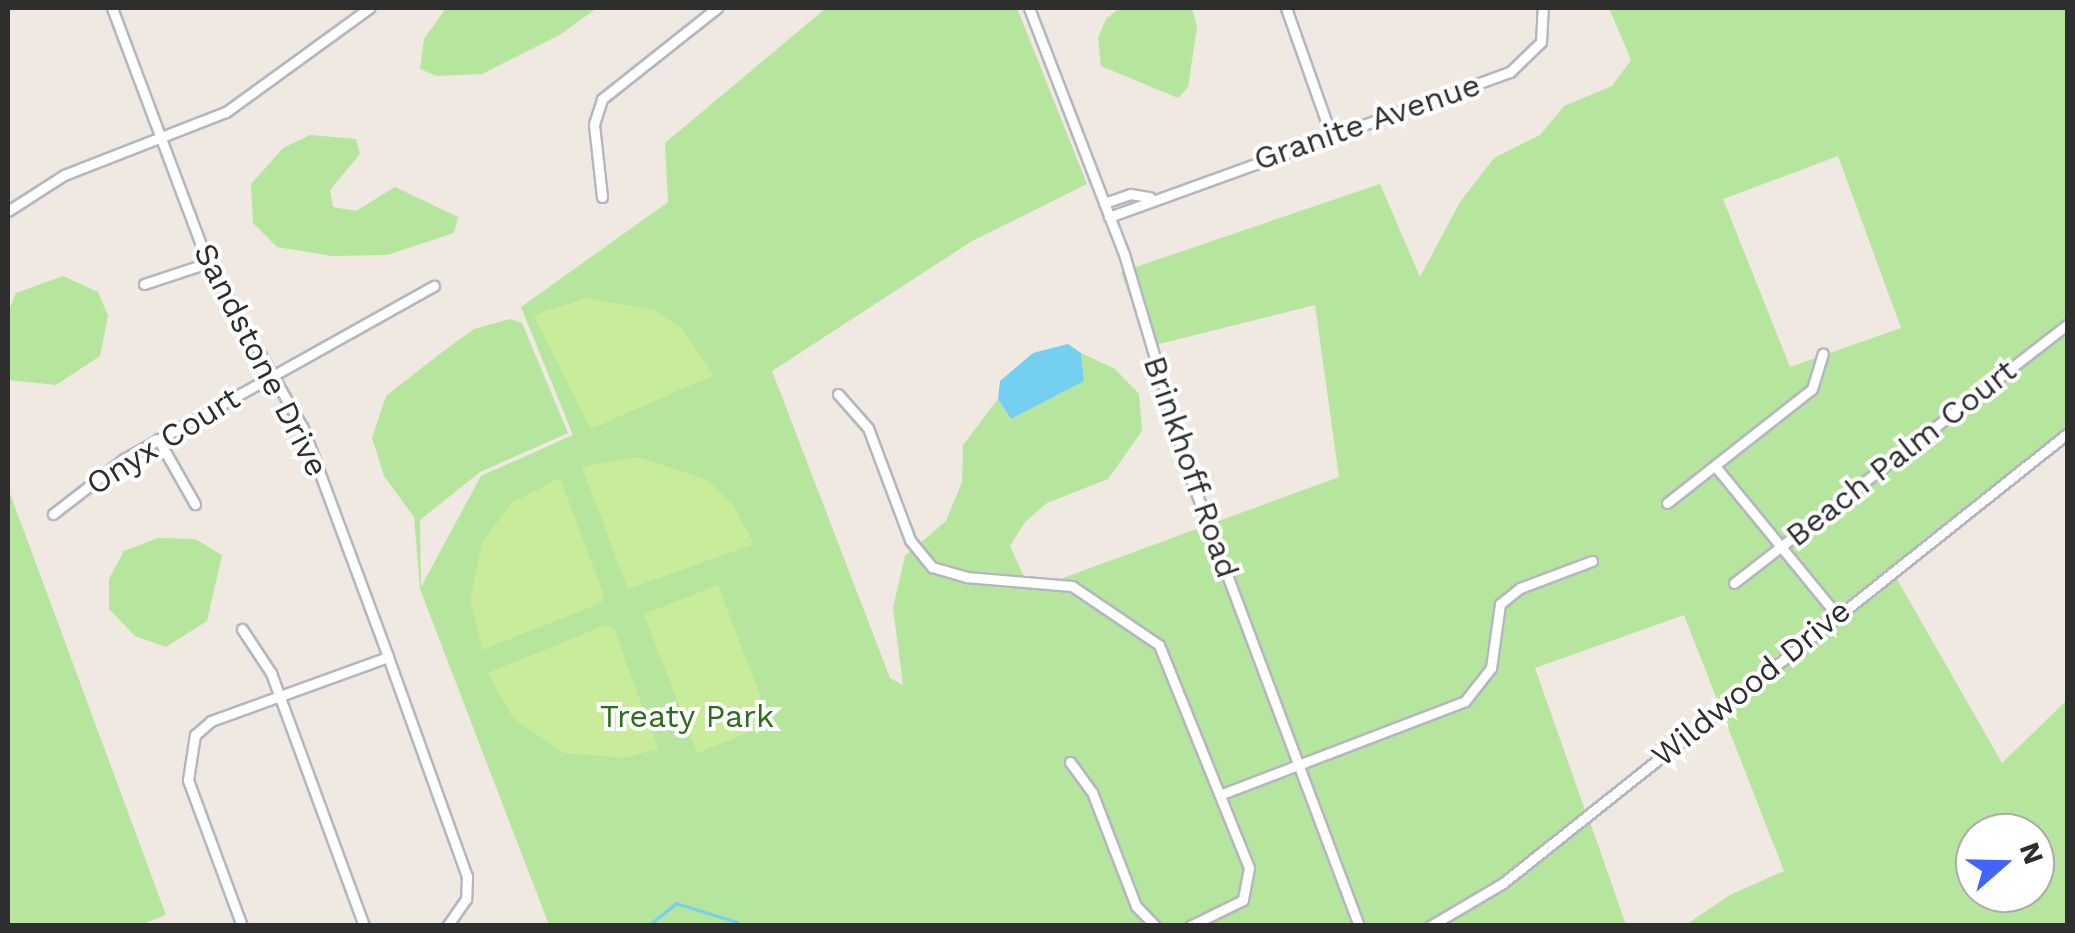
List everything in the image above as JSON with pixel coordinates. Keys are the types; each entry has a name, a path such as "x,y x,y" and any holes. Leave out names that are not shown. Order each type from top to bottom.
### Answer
{"street":[{"name":"Sandstone Drive","path":"112,8 208,263 306,436 388,656 467,876 466,899 446,926"},
{"path":"8,211 64,175 226,112 370,8"},
{"path":"602,197 594,124 602,100 717,8"},
{"name":"Brinkhoff Road","path":"1029,8 1109,216 1191,478 1359,926"},
{"path":"1286,8 1331,135"},
{"name":"Granite Avenue","path":"1109,216 1150,197 1519,68 1540,42 1544,8"},
{"name":"Granite Avenue","path":"1104,203 1130,194 1150,197"},
{"path":"144,284 208,263"},
{"name":"Onyx Court","path":"53,514 158,439 434,286"},
{"name":"Beach Palm Court","path":"1734,583 2068,324"},
{"path":"1668,503 1812,388 1824,354"},
{"path":"838,394 868,428 910,540 932,567 966,577 1072,586 1160,644 1222,794 1250,884 1230,911 1190,926"},
{"name":"Wildwood Drive","path":"1430,926 1503,883 2068,433"},
{"path":"158,439 195,504"},
{"path":"1715,466 1836,614"},
{"path":"1222,794 1465,700 1491,668 1500,604 1520,588 1592,562"},
{"path":"242,629 266,661 364,926"},
{"path":"242,926 188,780 188,752 211,721 388,656"},
{"path":"1070,762 1092,792 1136,906 1154,926"}],"green space":[{"path":"446,8 597,8 561,34 482,74 437,76 420,69 424,39"},
{"name":"Treaty Park","path":"826,8 1017,8 1087,184 972,241 772,371 890,678 903,685 893,608 905,556 946,521 962,482 963,445 998,399 1011,419 1084,381 1081,353 1115,369 1139,394 1142,431 1108,479 1047,503 1025,522 1010,546 1030,590 1339,477 1315,305 1147,347 1121,272 1380,184 1420,277 1460,202 1494,158 1540,135 1564,106 1612,86 1631,60 1609,8 2067,8 2067,427 1718,702 1684,615 1535,668 1585,810 1500,879 1421,925 549,925 420,589 414,517 384,476 372,438 386,396 441,353 474,329 510,319 522,323 568,433 480,472 420,520 421,587 481,476 573,435 521,307 668,202 665,143","holes":["1838,156 1901,328 1790,367 1723,199"]},
{"path":"1120,8 1192,8 1197,27 1188,87 1178,98 1101,66 1098,38 1106,19"},
{"path":"310,135 356,139 360,154 330,190 333,207 356,211 395,187 458,217 454,233 387,255 332,256 277,247 253,223 251,184 283,148"},
{"path":"63,276 98,292 108,316 100,356 56,385 9,380 8,313 16,293"},
{"path":"586,298 654,310 681,328 714,375 591,429 534,315"},
{"path":"638,457 708,480 733,505 754,544 628,589 582,467"},
{"path":"560,478 604,595 601,603 482,650 470,600 482,543 511,503"},
{"path":"8,488 166,915 140,925 8,925"},
{"path":"158,538 195,539 222,555 207,621 166,647 135,636 109,609 109,579 124,551"},
{"path":"1894,574 2002,763 2067,700 2067,925 1684,926 1730,895 1784,871 1722,712"},
{"name":"Treaty Park","path":"718,585 771,724 697,753 644,614"},
{"path":"605,625 614,629 658,749 624,758 564,753 513,718 488,673"},
{"path":"1589,819 1626,925 1442,926 1506,886"}],"water":[{"path":"1068,344 1081,353 1084,381 1011,419 998,399 1000,381 1033,353"}],"waterway":[{"path":"648,926 676,903 737,922"}]}
